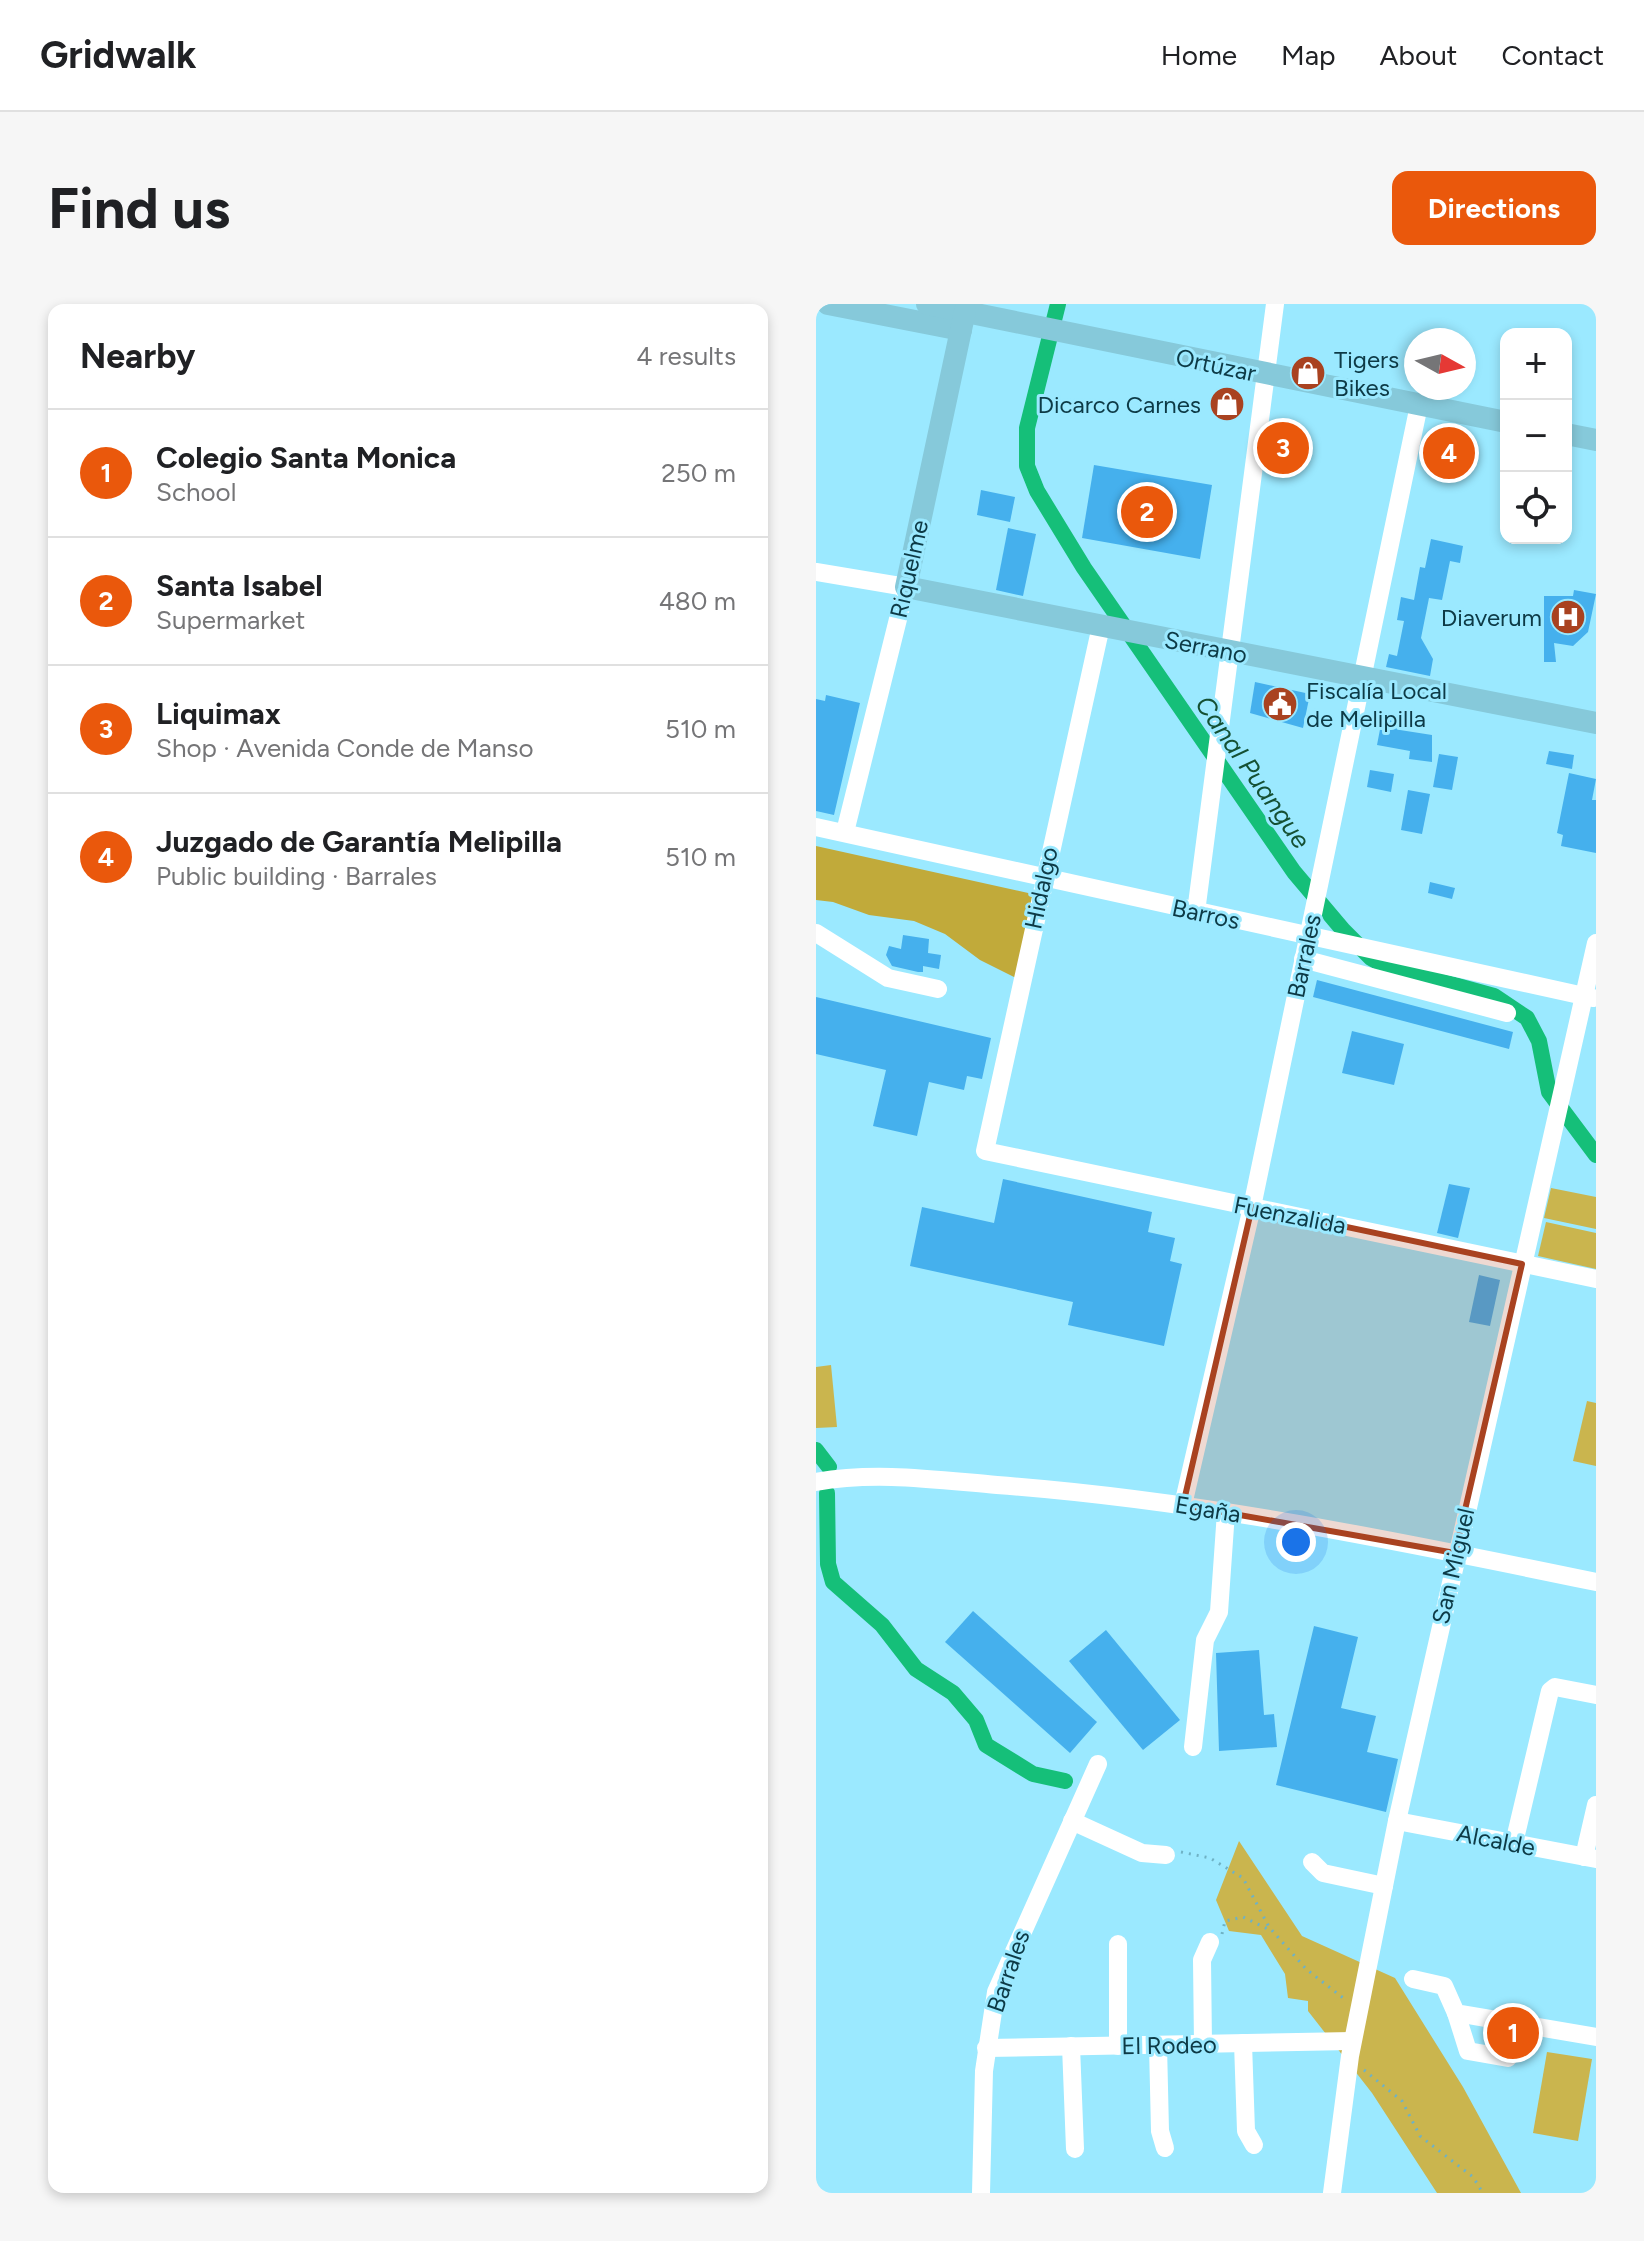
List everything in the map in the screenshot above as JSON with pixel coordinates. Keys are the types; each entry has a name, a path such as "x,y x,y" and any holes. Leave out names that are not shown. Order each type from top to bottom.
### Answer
{"main road":[{"name":"Ortúzar","path":"828,304 964,315 1053,330 1500,421"},
{"name":"Ortúzar","path":"927,304 964,315"},
{"name":"Riquelme","path":"906,587 964,315"},
{"path":"1572,435 1596,440"},
{"name":"Serrano","path":"906,587 1596,723"}],"street":[{"path":"1196,912 1275,304"},
{"name":"Barrales","path":"1183,1505 1252,1207 1419,405"},
{"name":"Serrano","path":"816,572 906,587"},
{"name":"Riquelme","path":"845,832 906,587"},
{"name":"Hidalgo","path":"985,1151 1043,879 1107,627"},
{"name":"Barros","path":"816,827 1590,998"},
{"path":"816,933 888,978 938,989"},
{"name":"San Miguel","path":"1332,2193 1351,2049 1397,1821 1455,1553 1559,1104 1590,998 1596,943"},
{"path":"1303,959 1507,1013"},
{"name":"Fuenzalida","path":"985,1151 1596,1279"},
{"name":"Egaña","path":"816,1482 842,1477 892,1477 1071,1491 1183,1505 1455,1553 1596,1582"},
{"path":"1193,1747 1205,1640 1219,1612 1226,1512"},
{"path":"1514,1843 1550,1691 1555,1687 1596,1695"},
{"name":"Barrales","path":"981,2193 986,2048 999,1983 1098,1764"},
{"path":"1590,1858 1596,1805"},
{"path":"1072,1821 1149,1855 1166,1855"},
{"name":"Alcalde","path":"1397,1821 1590,1858"},
{"path":"1312,1862 1323,1873 1384,1886"},
{"path":"1203,2044 1202,1960 1210,1942"},
{"path":"1118,1944 1118,2046"},
{"path":"1413,1979 1444,1986 1468,2051 1508,2058"},
{"path":"1456,2013 1596,2037"},
{"path":"1243,2043 1245,2125 1254,2145"},
{"name":"El Rodeo","path":"986,2048 1243,2043 1351,2049"},
{"path":"1158,2045 1160,2131 1165,2148"},
{"path":"1071,2046 1075,2149"}],"path":[{"path":"1166,1855 1185,1851 1210,1858 1243,1878 1253,1903 1273,1932 1306,1969 1347,2001"},
{"path":"1210,1942 1222,1936 1225,1921 1243,1917 1273,1932"},
{"path":"1351,2049 1402,2101 1420,2136 1473,2177 1483,2193"}],"highlighted area":[{"path":"1252,1207 1522,1264 1455,1553 1183,1505"}],"shaded area":[{"path":"816,846 1037,895 1020,980 980,960 945,934 914,921 869,915 833,902 816,900"},
{"path":"1551,1188 1596,1197 1596,1229 1544,1218"},
{"path":"1546,1222 1596,1233 1596,1269 1538,1256"},
{"path":"831,1365 837,1427 816,1428 816,1367"},
{"path":"1587,1401 1596,1403 1596,1466 1573,1461"},
{"path":"1239,1841 1302,1936 1395,1978 1463,2087 1521,2193 1437,2193 1372,2093 1308,2011 1308,2001 1288,1998 1285,1974 1261,1935 1229,1931 1216,1900"},
{"path":"1547,2052 1592,2059 1578,2141 1533,2133"}],"building":[{"path":"1438,428 1469,435 1459,478 1428,471"},
{"path":"1094,465 1212,485 1200,559 1082,538"},
{"path":"981,490 1015,497 1010,522 977,515"},
{"path":"1008,528 1036,534 1023,596 996,590"},
{"path":"1431,539 1463,546 1460,563 1450,561 1442,600 1429,598 1421,638 1433,659 1430,676 1386,667 1389,654 1397,656 1404,621 1397,620 1401,597 1414,600 1420,567 1425,568"},
{"name":"Diaverum","path":"1574,590 1596,594 1588,632 1573,646 1554,643 1556,662 1544,662 1544,596 1573,596"},
{"name":"Fiscalía Local de Melipilla","path":"1255,682 1310,694 1303,728 1250,713"},
{"path":"826,695 860,703 834,815 816,811 816,699 825,701"},
{"path":"1382,719 1401,722 1400,730 1432,735 1432,762 1409,759 1410,751 1377,745"},
{"path":"1549,751 1574,755 1572,769 1546,764"},
{"path":"1439,754 1458,757 1452,790 1433,787"},
{"path":"1370,770 1394,774 1391,792 1367,787"},
{"path":"1569,773 1596,779 1592,800 1596,800 1596,853 1561,846 1563,835 1557,833"},
{"path":"1408,790 1430,794 1422,834 1401,830"},
{"path":"1430,882 1455,888 1452,899 1428,893"},
{"path":"903,935 929,939 928,953 941,955 939,969 923,966 923,972 918,972 892,966 886,955 889,946 901,949"},
{"path":"1317,980 1513,1032 1509,1049 1313,997"},
{"path":"816,997 991,1038 982,1079 967,1076 964,1090 929,1082 917,1136 873,1126 886,1070 816,1054"},
{"path":"1352,1031 1404,1044 1394,1085 1342,1073"},
{"path":"1003,1179 1152,1212 1148,1232 1175,1238 1170,1261 1182,1264 1164,1346 1068,1325 1073,1302 910,1266 922,1207 994,1223"},
{"path":"1449,1184 1470,1188 1458,1238 1437,1233"},
{"path":"1479,1275 1500,1280 1490,1326 1469,1322"},
{"path":"973,1611 1097,1722 1070,1753 945,1642"},
{"path":"1314,1626 1358,1637 1341,1708 1376,1716 1367,1752 1398,1759 1386,1812 1276,1785"},
{"path":"1106,1630 1180,1720 1143,1750 1069,1661"},
{"path":"1259,1650 1264,1715 1274,1714 1277,1747 1219,1751 1216,1653"}],"waterway":[{"name":"Canal Puangue","path":"1058,304 1027,428 1027,466 1037,491 1084,568 1294,872 1343,930 1371,958 1385,966 1494,996 1527,1018 1539,1041 1549,1092 1596,1155"},
{"path":"816,1450 829,1467"},
{"path":"827,1493 828,1564 833,1582 882,1625 916,1669 953,1693 976,1720 986,1745 1033,1774 1065,1781"}],"place":[{"name":"Tigers Bikes","path":"1308,373"},
{"name":"Dicarco Carnes","path":"1227,404"},
{"name":"Liquimax","path":"1283,448"},
{"name":"Juzgado de Garantía Melipilla","path":"1449,453"},
{"name":"Santa Isabel","path":"1147,512"},
{"name":"Diaverum","path":"1568,617"},
{"name":"Fiscalía Local de Melipilla","path":"1280,704"},
{"name":"Colegio Santa Monica","path":"1513,2033"}]}
